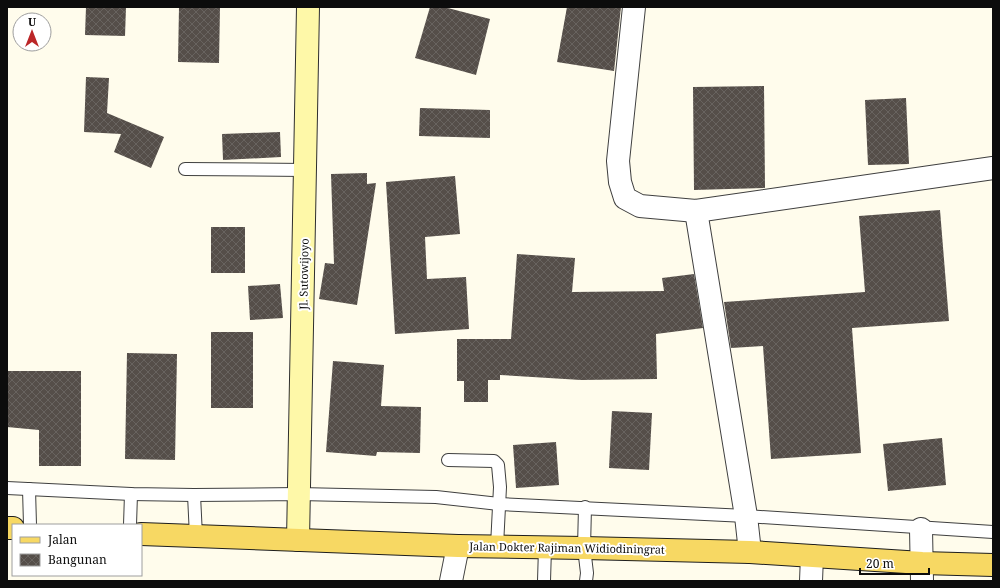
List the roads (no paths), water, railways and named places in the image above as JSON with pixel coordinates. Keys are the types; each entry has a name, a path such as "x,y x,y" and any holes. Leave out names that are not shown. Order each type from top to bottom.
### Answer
{"main road":[{"name":"Jl. Sutowijoyo","path":"298,540 308,7"},
{"name":"Jalan Dokter Rajiman Widiodiningrat","path":"142,534 458,546 750,552 812,556 922,572 993,565"}],"street":[{"path":"634,7 618,160 620,182 625,198 640,206 696,211 993,168"},
{"path":"696,211 746,516 750,552"},
{"path":"921,529 922,572"},
{"path":"451,581 458,546"},
{"path":"811,581 812,556"}],"lane":[{"path":"185,169 306,170"},
{"path":"448,460 494,461 498,464 500,486 497,546"},
{"path":"7,488 131,494 299,494 436,497 499,504 746,516 921,529 993,532"},
{"path":"29,489 30,524"},
{"path":"130,524 131,494"},
{"path":"194,495 196,536"},
{"path":"585,507 584,548 587,573 586,581"},
{"path":"544,581 545,548"}]}
